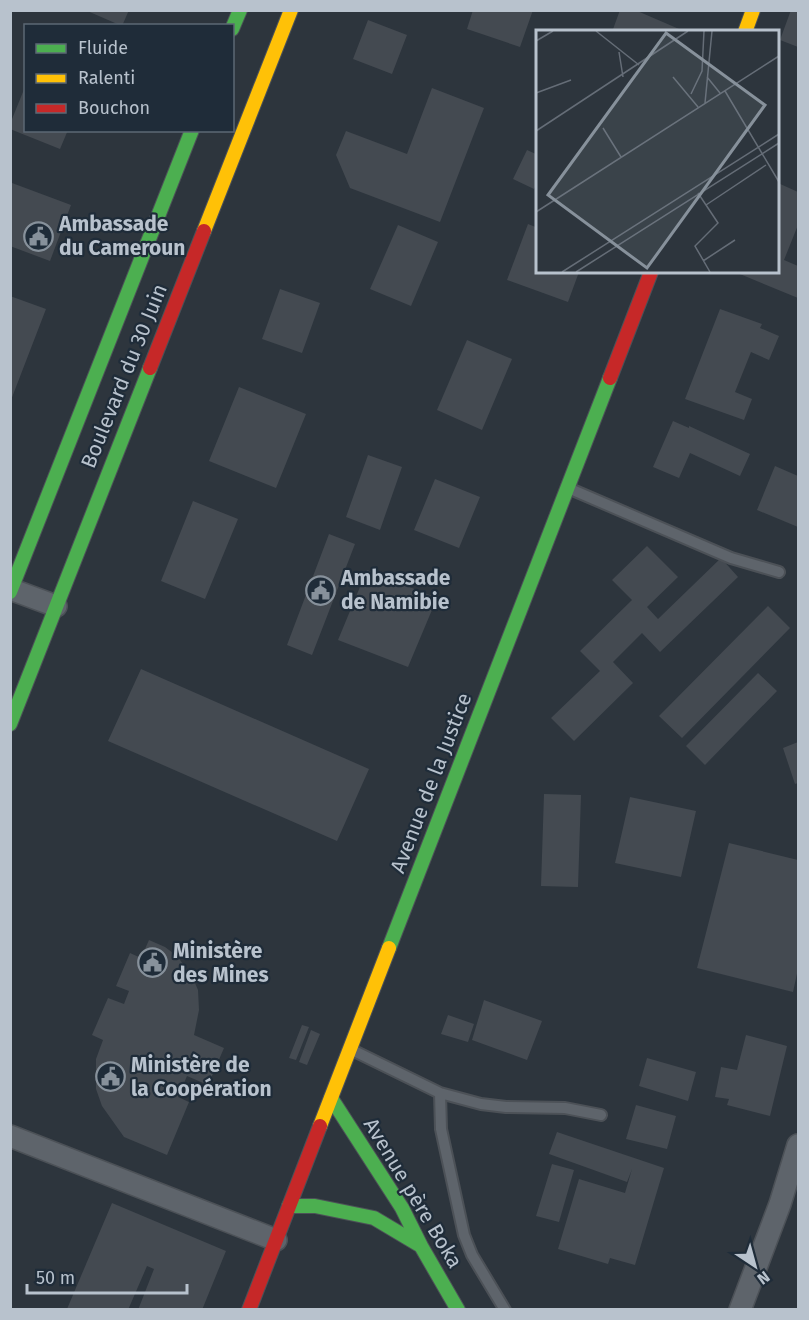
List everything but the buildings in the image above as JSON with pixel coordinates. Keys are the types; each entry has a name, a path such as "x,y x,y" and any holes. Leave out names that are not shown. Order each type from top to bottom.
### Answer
{"main road":[{"path":"234,24 240,10"},
{"name":"Boulevard du 30 Juin","path":"10,724 291,10"},
{"path":"746,30 753,10"},
{"name":"Boulevard du 30 Juin","path":"11,590 191,132"},
{"name":"Avenue de la Justice","path":"249,1310 651,273"},
{"name":"Avenue père Boka","path":"331,1098 402,1208 458,1310"},
{"path":"289,1206 315,1206 374,1218 421,1246"}],"street":[{"path":"11,590 56,606"},
{"path":"10,1136 276,1240"},
{"path":"740,1310 780,1204 798,1145"}],"lane":[{"path":"568,488 731,558 779,572"},
{"path":"350,1049 440,1093 481,1104 506,1107 565,1108 602,1115"},
{"path":"440,1093 441,1129 464,1235 472,1256 505,1310"}],"traffic: fast":[{"path":"234,24 240,10"},
{"path":"10,592 191,132"},
{"path":"10,724 150,368"},
{"path":"389,948 610,378"},
{"path":"331,1098 402,1208 458,1310"},
{"path":"289,1206 315,1206 374,1218 421,1246"}],"traffic: slow":[{"path":"204,231 291,10"},
{"path":"746,30 753,10"},
{"path":"320,1126 389,948"}],"traffic: jam":[{"path":"150,368 204,231"},
{"path":"610,378 651,273"},
{"path":"249,1310 320,1126"}],"place":[{"name":"Ambassade du Cameroun","path":"38,236"},
{"name":"Ambassade de Namibie","path":"320,590"},
{"name":"Ministère des Mines","path":"152,963"},
{"name":"Ministère de la Coopération","path":"110,1077"}]}
